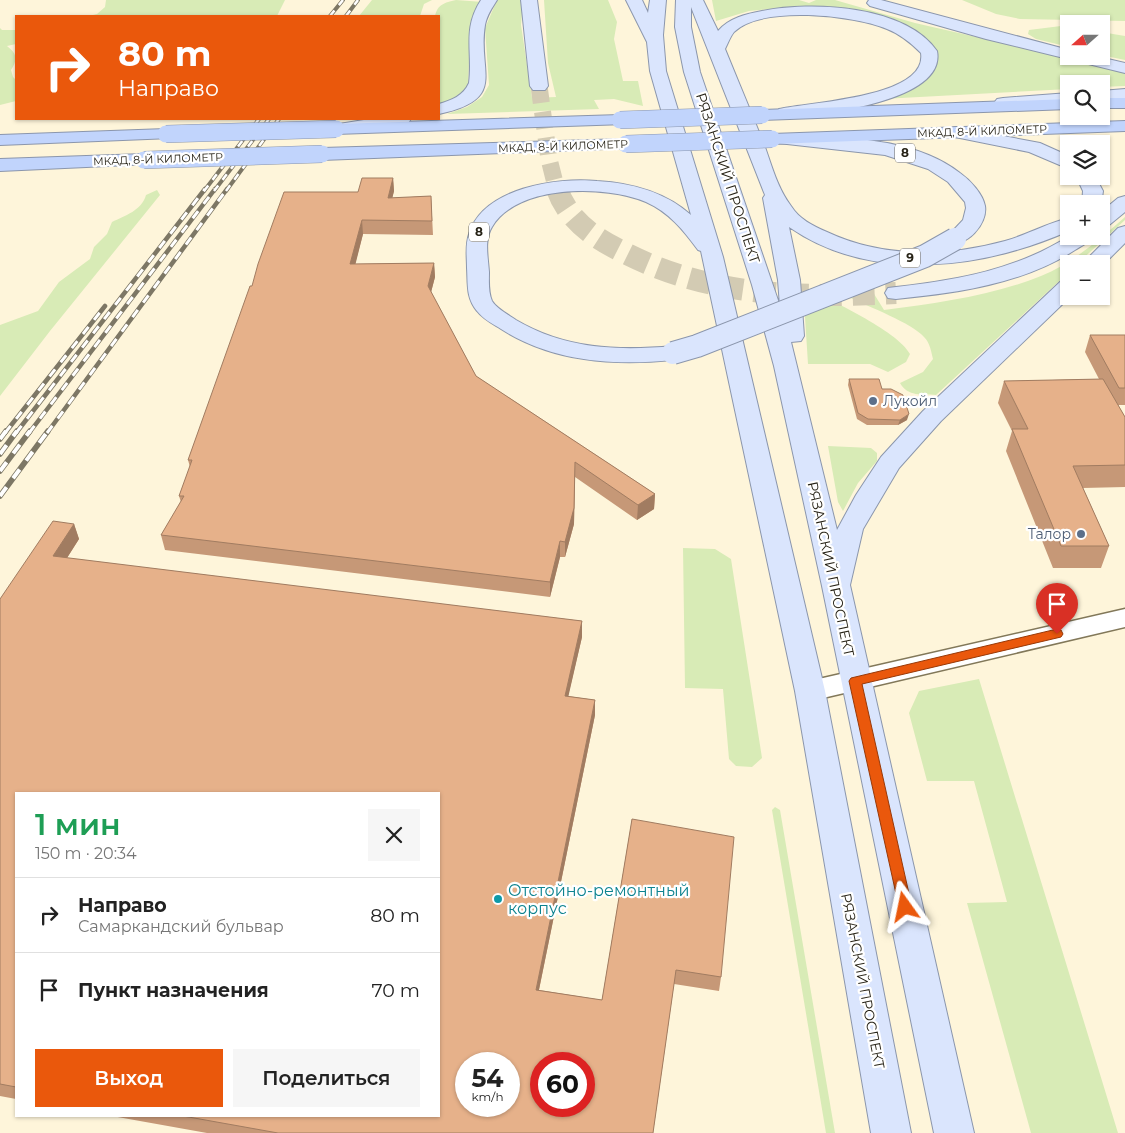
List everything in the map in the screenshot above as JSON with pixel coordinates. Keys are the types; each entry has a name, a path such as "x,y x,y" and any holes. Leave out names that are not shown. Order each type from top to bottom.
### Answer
{"highway":[{"path":"1110,103 1125,103"},
{"name":"МКАД, 8-Й КИЛОМЕТР","path":"0,138 620,120 1060,104"},
{"name":"МКАД, 8-Й КИЛОМЕТР","path":"0,165 1125,126"}],"main road":[{"path":"440,110 464,99 473,92 477,82 477,22 490,0"},
{"path":"529,0 539,86"},
{"path":"634,0 654,40"},
{"path":"654,40 654,19 658,0"},
{"name":"РЯЗАНСКИЙ ПРОСПЕКТ","path":"684,0 683,27 692,72 763,286 786,366 836,586 954,1133"},
{"path":"695,0 717,49 772,188 789,280 793,336 786,366"},
{"path":"843,0 932,24 992,36"},
{"path":"866,0 1060,53"},
{"path":"717,49 725,32 748,20 775,13 812,11 852,14 880,21 904,31 923,44 929,51 930,65 922,76 905,87 851,103 762,115"},
{"name":"РЯЗАНСКИЙ ПРОСПЕКТ","path":"654,40 658,71 713,258 810,691 891,1133"},
{"path":"1110,65 1125,68"},
{"path":"1110,95 1125,94"},
{"path":"887,111 1060,99"},
{"path":"336,129 395,120"},
{"path":"956,132 1034,147 1060,159"},
{"name":"8","path":"713,258 697,233 665,204 639,193 607,186 565,186 526,194 491,214 480,230 476,241 479,291 483,303 507,324 524,335 545,343 594,354 647,356 673,353 697,346 925,256 955,239 970,227 976,214 975,200 965,186 949,172 928,160 900,152 858,146 772,139"},
{"name":"9","path":"772,188 788,216 801,226 838,245 879,256 924,258 967,254 1010,246 1060,228"},
{"path":"1110,214 1125,202"},
{"path":"1101,255 1125,232"},
{"path":"896,293 952,287 993,278 1032,265 1071,245"},
{"path":"836,586 850,529 890,463 932,416 1060,295"}],"street":[{"path":"810,691 1125,618"}],"green space":[{"path":"106,0 285,0 278,15 93,15 105,7"},
{"path":"372,0 432,0 424,4 420,15 360,15"},
{"path":"456,0 483,2 470,28 468,91 440,107 440,15 435,15 438,9 448,2"},
{"path":"497,0 523,0 521,25 532,98 556,97 548,63 544,0 608,0 617,22 614,39 623,81 638,81 643,106 614,99 594,100 599,109 447,114 467,107 482,97 489,85 485,28"},
{"path":"712,0 799,0 809,3 816,0 835,0 915,23 1060,56 1060,65 1099,65 1125,71 1125,86 1110,87 1110,75 1060,75 1060,89 882,99 933,69 914,32 817,8 779,8 749,11 716,21"},
{"path":"962,0 1125,0 1125,21 1110,21 1110,15 1060,15 1060,20 1020,19 996,14"},
{"path":"1060,26 1060,45 1036,39 1028,34 1029,30"},
{"path":"0,28 2,30 15,30 15,44 7,46 15,57 15,63 11,70 15,79 15,101 0,105"},
{"path":"1110,34 1125,36 1125,60 1110,57"},
{"path":"157,190 160,195 0,396 0,325 38,311 59,282 90,259 94,247 107,234 112,222 137,209 146,195"},
{"path":"1125,217 1125,220 1110,234 1110,230"},
{"path":"1092,245 1098,245 1087,255 1078,255"},
{"path":"1060,267 1060,280 936,395 911,393 900,383 923,372 933,359 926,339 910,326 851,298 871,289 884,310 983,294 1022,283"},
{"path":"803,286 861,316 891,335 910,354 906,362 888,372 870,364 808,364"},
{"path":"828,446 871,448 877,453 877,461 858,483 843,511 838,502"},
{"path":"683,548 715,549 731,559 762,758 752,767 736,766 729,759 723,689 685,688"},
{"path":"979,679 1118,1133 1031,1133 967,903 1007,902 974,781 927,781 909,713 919,691"},
{"path":"775,807 780,810 835,1133 826,1133 772,810"}],"building":[{"path":"362,178 393,178 388,198 431,196 432,221 362,220 350,264 434,263 428,286 476,376 655,494 638,505 575,462 574,508 565,542 560,541 550,582 161,535 184,496 179,496 192,460 188,460 250,286 252,286 284,192 358,192"},
{"path":"1090,335 1125,335 1125,388 1119,388"},
{"path":"849,379 879,379 882,389 891,389 903,395 909,414 900,420 868,419 858,413"},
{"path":"1103,379 1125,417 1125,465 1073,466 1109,546 1061,546 1012,429 1028,429 1004,381"},
{"name":"Отстойно-ремонтный корпус","path":"53,521 74,524 53,556 582,621 565,696 595,700 536,990 602,1000 632,819 734,837 721,977 676,970 653,1133 278,1133 189,1117 440,1117 440,792 15,792 15,1087 0,1084 0,599"}],"tunnel":[{"path":"539,86 549,159 557,191"},
{"path":"557,189 575,219 601,240 654,266 687,278 721,286 790,294 860,295 896,293"}],"railway":[{"path":"331,15 343,0"},
{"path":"347,15 358,0"},
{"path":"204,191 258,120"},
{"path":"214,191 268,120"},
{"path":"226,191 278,120"},
{"path":"16,433 205,189"},
{"path":"29,433 215,189"},
{"path":"47,433 227,189"},
{"path":"5,433 105,306"},
{"path":"0,439 6,431"},
{"path":"0,454 17,431"},
{"path":"0,471 30,431"},
{"path":"0,496 48,431"}],"place":[{"name":"Лукойл","path":"873,401"},
{"name":"Талор","path":"1081,534"},
{"name":"Отстойно-ремонтный корпус","path":"498,899"}],"route":[{"path":"905,907 856,681 926,663 1057,634"}]}
